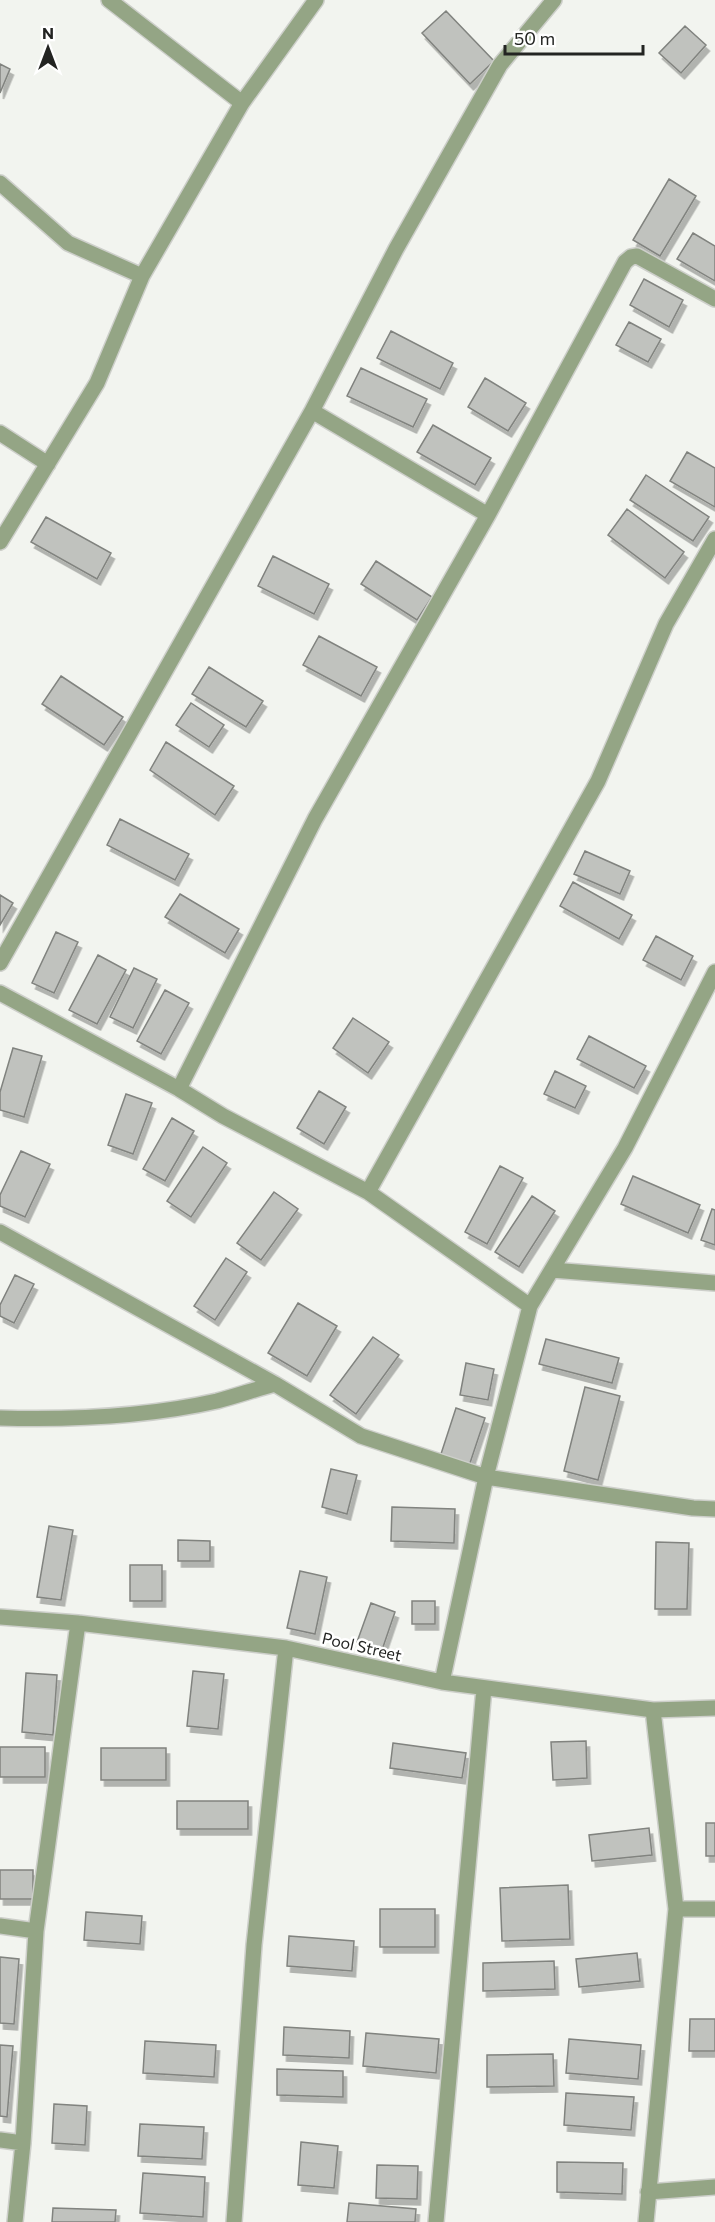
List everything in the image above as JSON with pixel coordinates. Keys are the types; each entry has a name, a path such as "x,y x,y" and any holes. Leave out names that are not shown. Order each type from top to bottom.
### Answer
{"street":[{"path":"109,0 242,103"},
{"path":"0,542 97,383 142,276 242,103 316,0"},
{"path":"0,963 312,411 396,249 500,65 554,0"},
{"path":"0,183 68,243 142,276"},
{"path":"178,1089 315,819 488,515 625,262 631,257 638,256 715,299"},
{"path":"312,411 488,515"},
{"path":"0,433 48,464"},
{"path":"368,1192 598,781 666,624 715,539"},
{"path":"442,1683 486,1477 530,1306 625,1148 715,972"},
{"path":"0,993 178,1089 223,1116 368,1192 530,1306"},
{"path":"0,1232 275,1384 362,1436 486,1477 693,1509 715,1509"},
{"path":"552,1270 715,1283"},
{"path":"0,1418 124,1416 217,1401 275,1384"},
{"name":"Pool Street","path":"0,1617 78,1623 286,1648 442,1683 653,1710 715,1708"},
{"path":"15,2222 23,2143 36,1931 78,1623"},
{"path":"234,2222 254,1945 286,1648"},
{"path":"436,2222 484,1688"},
{"path":"646,2222 676,1909 653,1710"},
{"path":"676,1909 715,1910"},
{"path":"0,1926 36,1931"},
{"path":"0,2140 23,2143"},
{"path":"648,2192 715,2187"}],"building":[{"path":"446,11 494,61 470,84 422,33"},
{"path":"685,26 706,45 681,73 659,53"},
{"path":"0,64 10,69 0,93"},
{"path":"669,179 696,196 660,256 633,240"},
{"path":"693,233 715,246 715,281 677,259"},
{"path":"644,279 683,300 669,327 630,305"},
{"path":"629,322 661,339 648,362 616,345"},
{"path":"391,331 453,363 440,389 377,358"},
{"path":"361,368 427,399 413,427 347,396"},
{"path":"485,378 526,403 508,431 468,407"},
{"path":"433,425 491,458 475,485 417,452"},
{"path":"687,452 715,468 715,507 670,481"},
{"path":"646,475 709,517 693,541 630,500"},
{"path":"627,509 684,552 665,578 608,535"},
{"path":"46,517 111,553 97,579 31,542"},
{"path":"273,556 329,584 314,614 258,586"},
{"path":"376,561 432,597 417,620 361,584"},
{"path":"319,636 377,667 361,696 303,665"},
{"path":"209,667 263,701 246,727 192,694"},
{"path":"61,676 123,717 104,745 42,704"},
{"path":"191,703 224,725 209,747 176,725"},
{"path":"166,742 234,786 215,815 150,770"},
{"path":"120,819 189,854 175,880 107,845"},
{"path":"585,851 630,871 620,894 574,874"},
{"path":"573,882 632,915 619,939 560,906"},
{"path":"180,894 239,929 225,953 165,917"},
{"path":"0,895 13,903 0,925"},
{"path":"56,932 78,942 54,993 32,983"},
{"path":"656,936 693,956 681,980 643,960"},
{"path":"98,955 126,970 97,1024 69,1010"},
{"path":"134,968 157,979 133,1028 110,1017"},
{"path":"165,990 189,1003 161,1054 137,1041"},
{"path":"353,1018 389,1042 368,1073 333,1048"},
{"path":"589,1036 646,1066 634,1088 577,1059"},
{"path":"13,1048 42,1056 24,1117 0,1110 0,1092"},
{"path":"555,1071 586,1086 575,1108 544,1094"},
{"path":"319,1091 346,1107 324,1144 297,1128"},
{"path":"126,1094 152,1103 133,1154 108,1145"},
{"path":"172,1118 194,1131 165,1181 143,1169"},
{"path":"203,1147 227,1163 191,1217 167,1201"},
{"path":"21,1151 50,1164 25,1217 0,1206 0,1195"},
{"path":"500,1166 523,1178 487,1244 465,1232"},
{"path":"633,1176 700,1205 688,1233 621,1204"},
{"path":"274,1192 298,1209 261,1260 237,1243"},
{"path":"532,1196 555,1211 519,1267 495,1252"},
{"path":"712,1209 715,1210 715,1245 701,1240"},
{"path":"226,1258 247,1272 215,1320 194,1306"},
{"path":"15,1275 34,1284 14,1323 0,1316 0,1305"},
{"path":"298,1303 337,1326 307,1376 268,1353"},
{"path":"373,1337 399,1355 356,1414 330,1395"},
{"path":"546,1339 619,1358 612,1383 539,1364"},
{"path":"466,1363 494,1369 488,1400 460,1395"},
{"path":"585,1387 620,1396 598,1480 564,1471"},
{"path":"456,1408 485,1418 469,1466 440,1457"},
{"path":"331,1469 357,1475 347,1514 322,1507"},
{"path":"392,1507 455,1509 454,1543 391,1541"},
{"path":"49,1526 73,1530 61,1600 37,1597"},
{"path":"178,1540 210,1541 210,1561 178,1561"},
{"path":"656,1542 689,1543 687,1609 655,1609"},
{"path":"130,1565 162,1565 162,1601 130,1601"},
{"path":"300,1571 327,1577 315,1634 287,1628"},
{"path":"412,1601 435,1601 435,1624 412,1624"},
{"path":"371,1603 395,1612 382,1650 357,1642"},
{"path":"193,1671 224,1674 218,1729 187,1726"},
{"path":"26,1673 57,1675 53,1735 22,1732"},
{"path":"586,1741 587,1778 553,1780 551,1742"},
{"path":"393,1743 466,1753 462,1778 390,1768"},
{"path":"0,1747 45,1747 45,1777 0,1777"},
{"path":"101,1748 166,1748 166,1780 101,1780"},
{"path":"177,1801 248,1801 248,1829 177,1829"},
{"path":"706,1823 715,1823 715,1856 706,1856"},
{"path":"649,1828 652,1855 592,1861 589,1835"},
{"path":"0,1870 33,1870 33,1899 0,1899"},
{"path":"568,1885 570,1939 502,1941 500,1888"},
{"path":"380,1909 435,1909 435,1947 380,1947"},
{"path":"86,1912 142,1916 140,1944 84,1940"},
{"path":"289,1936 354,1941 352,1971 287,1966"},
{"path":"637,1953 640,1981 579,1987 576,1959"},
{"path":"0,1957 19,1959 14,2024 0,2023"},
{"path":"554,1961 555,1989 483,1991 483,1963"},
{"path":"690,2019 715,2019 715,2051 689,2051"},
{"path":"284,2027 350,2031 349,2058 283,2055"},
{"path":"366,2033 439,2039 436,2073 363,2066"},
{"path":"569,2039 641,2045 638,2079 566,2073"},
{"path":"145,2041 216,2045 214,2077 143,2073"},
{"path":"0,2045 13,2046 7,2117 0,2116"},
{"path":"553,2054 554,2086 487,2087 487,2055"},
{"path":"277,2069 343,2071 343,2097 277,2095"},
{"path":"566,2093 634,2097 631,2130 564,2125"},
{"path":"54,2104 87,2106 85,2145 52,2143"},
{"path":"140,2124 204,2127 202,2159 138,2156"},
{"path":"301,2142 338,2146 334,2188 298,2185"},
{"path":"557,2162 623,2163 622,2194 557,2192"},
{"path":"377,2165 418,2166 417,2199 376,2198"},
{"path":"143,2173 205,2177 203,2217 140,2213"},
{"path":"349,2203 416,2209 415,2222 347,2222"},
{"path":"53,2208 116,2210 115,2222 52,2222"}]}
